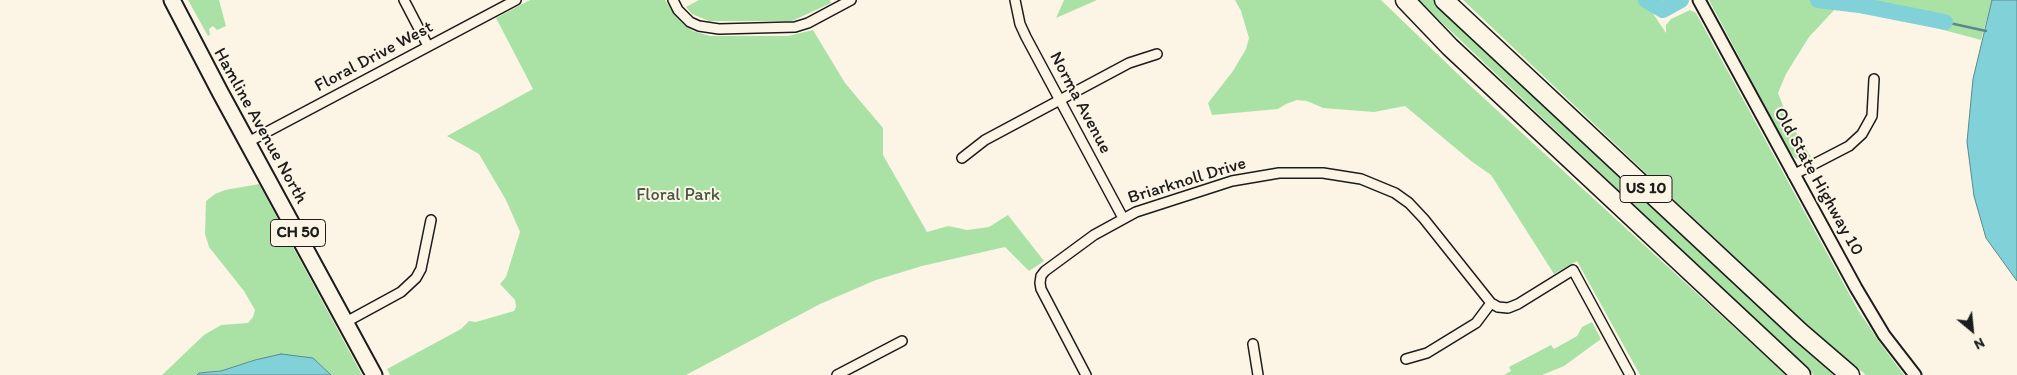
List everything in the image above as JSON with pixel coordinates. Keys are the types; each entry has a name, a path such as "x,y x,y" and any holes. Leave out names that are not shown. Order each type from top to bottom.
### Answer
{"highway":[{"name":"US 10","path":"1404,0 1450,47 1801,375"},
{"name":"US 10","path":"1444,0 1800,332 1850,375"}],"main road":[{"name":"Hamline Avenue North","path":"172,0 374,375"}],"street":[{"path":"404,0 428,46"},
{"name":"Floral Drive West","path":"248,142 516,0"},
{"path":"672,0 678,10 690,22 719,30 795,27 808,23 851,0"},
{"name":"Norma Avenue","path":"1015,0 1020,24 1026,37 1123,218"},
{"name":"Old State Highway 10","path":"1699,0 1793,175 1877,324 1901,358 1916,375"},
{"path":"962,158 985,140 1129,63 1157,54"},
{"path":"1793,175 1849,146 1862,134 1872,116 1874,80"},
{"name":"Briarknoll Drive","path":"1086,375 1040,283 1041,276 1052,265 1094,235 1123,218 1136,212 1232,181 1257,176 1279,173 1307,173 1361,179 1395,193 1409,203 1424,218 1491,303"},
{"path":"346,322 401,292 416,278 420,269 431,220"},
{"path":"1406,359 1427,353 1476,323 1491,303 1498,308 1508,308 1518,304 1573,270 1630,375"},
{"path":"837,375 902,341"},
{"path":"1253,344 1258,375"}],"green space":[{"path":"188,0 219,0 226,26 217,30 213,26 209,29 210,35 208,36"},
{"name":"Floral Park","path":"530,0 665,0 684,25 693,31 710,36 788,36 813,30 845,83 883,128 883,155 927,232 948,226 967,230 989,227 1008,215 1044,261 1029,271 1005,247 922,266 876,280 820,304 686,375 390,375 387,369 461,329 469,321 476,322 514,311 516,307 515,300 500,284 506,277 520,232 506,200 479,154 447,136 533,89 496,18"},
{"path":"699,0 830,0 831,3 792,21 709,21 692,14 686,7"},
{"path":"1064,0 1097,0 1056,18"},
{"path":"1235,0 1381,0 1463,79 1786,375 1640,375 1577,261 1554,274 1491,175 1471,161 1405,106 1374,112 1323,108 1307,101 1297,100 1278,109 1212,115 1208,103 1233,71 1246,49 1249,38 1241,11"},
{"path":"1418,0 1437,0 1838,375 1814,375"},
{"path":"1463,0 1689,0 1684,6 1672,9 1660,4 1652,12 1666,33 1666,25 1671,19 1690,10 1696,13 1858,310 1904,375 1866,375 1817,335"},
{"path":"1709,0 1992,0 1981,40 1865,9 1837,7 1809,37 1786,74 1778,93 1789,121 1811,157 1802,162 1794,157 1788,149"},
{"path":"259,184 362,375 331,375 313,358 255,360 221,371 199,373 197,375 162,375 204,335 221,325 248,323 253,317 255,310 244,291 209,247 205,234 206,201 215,194 225,190"},
{"path":"1592,322 1601,339 1564,366 1542,375 1504,375 1511,371 1509,367 1551,345 1554,349 1577,336 1582,327"}],"water":[{"path":"1992,0 2017,0 2017,281 1986,238 1974,196 1967,142 1973,79"},
{"path":"281,354 313,358 331,375 197,375 199,373 221,371"}],"waterway":[{"path":"1646,0 1663,10 1681,0"},
{"path":"1818,0 1859,5 1945,22"},
{"path":"1945,22 1986,31"}]}
